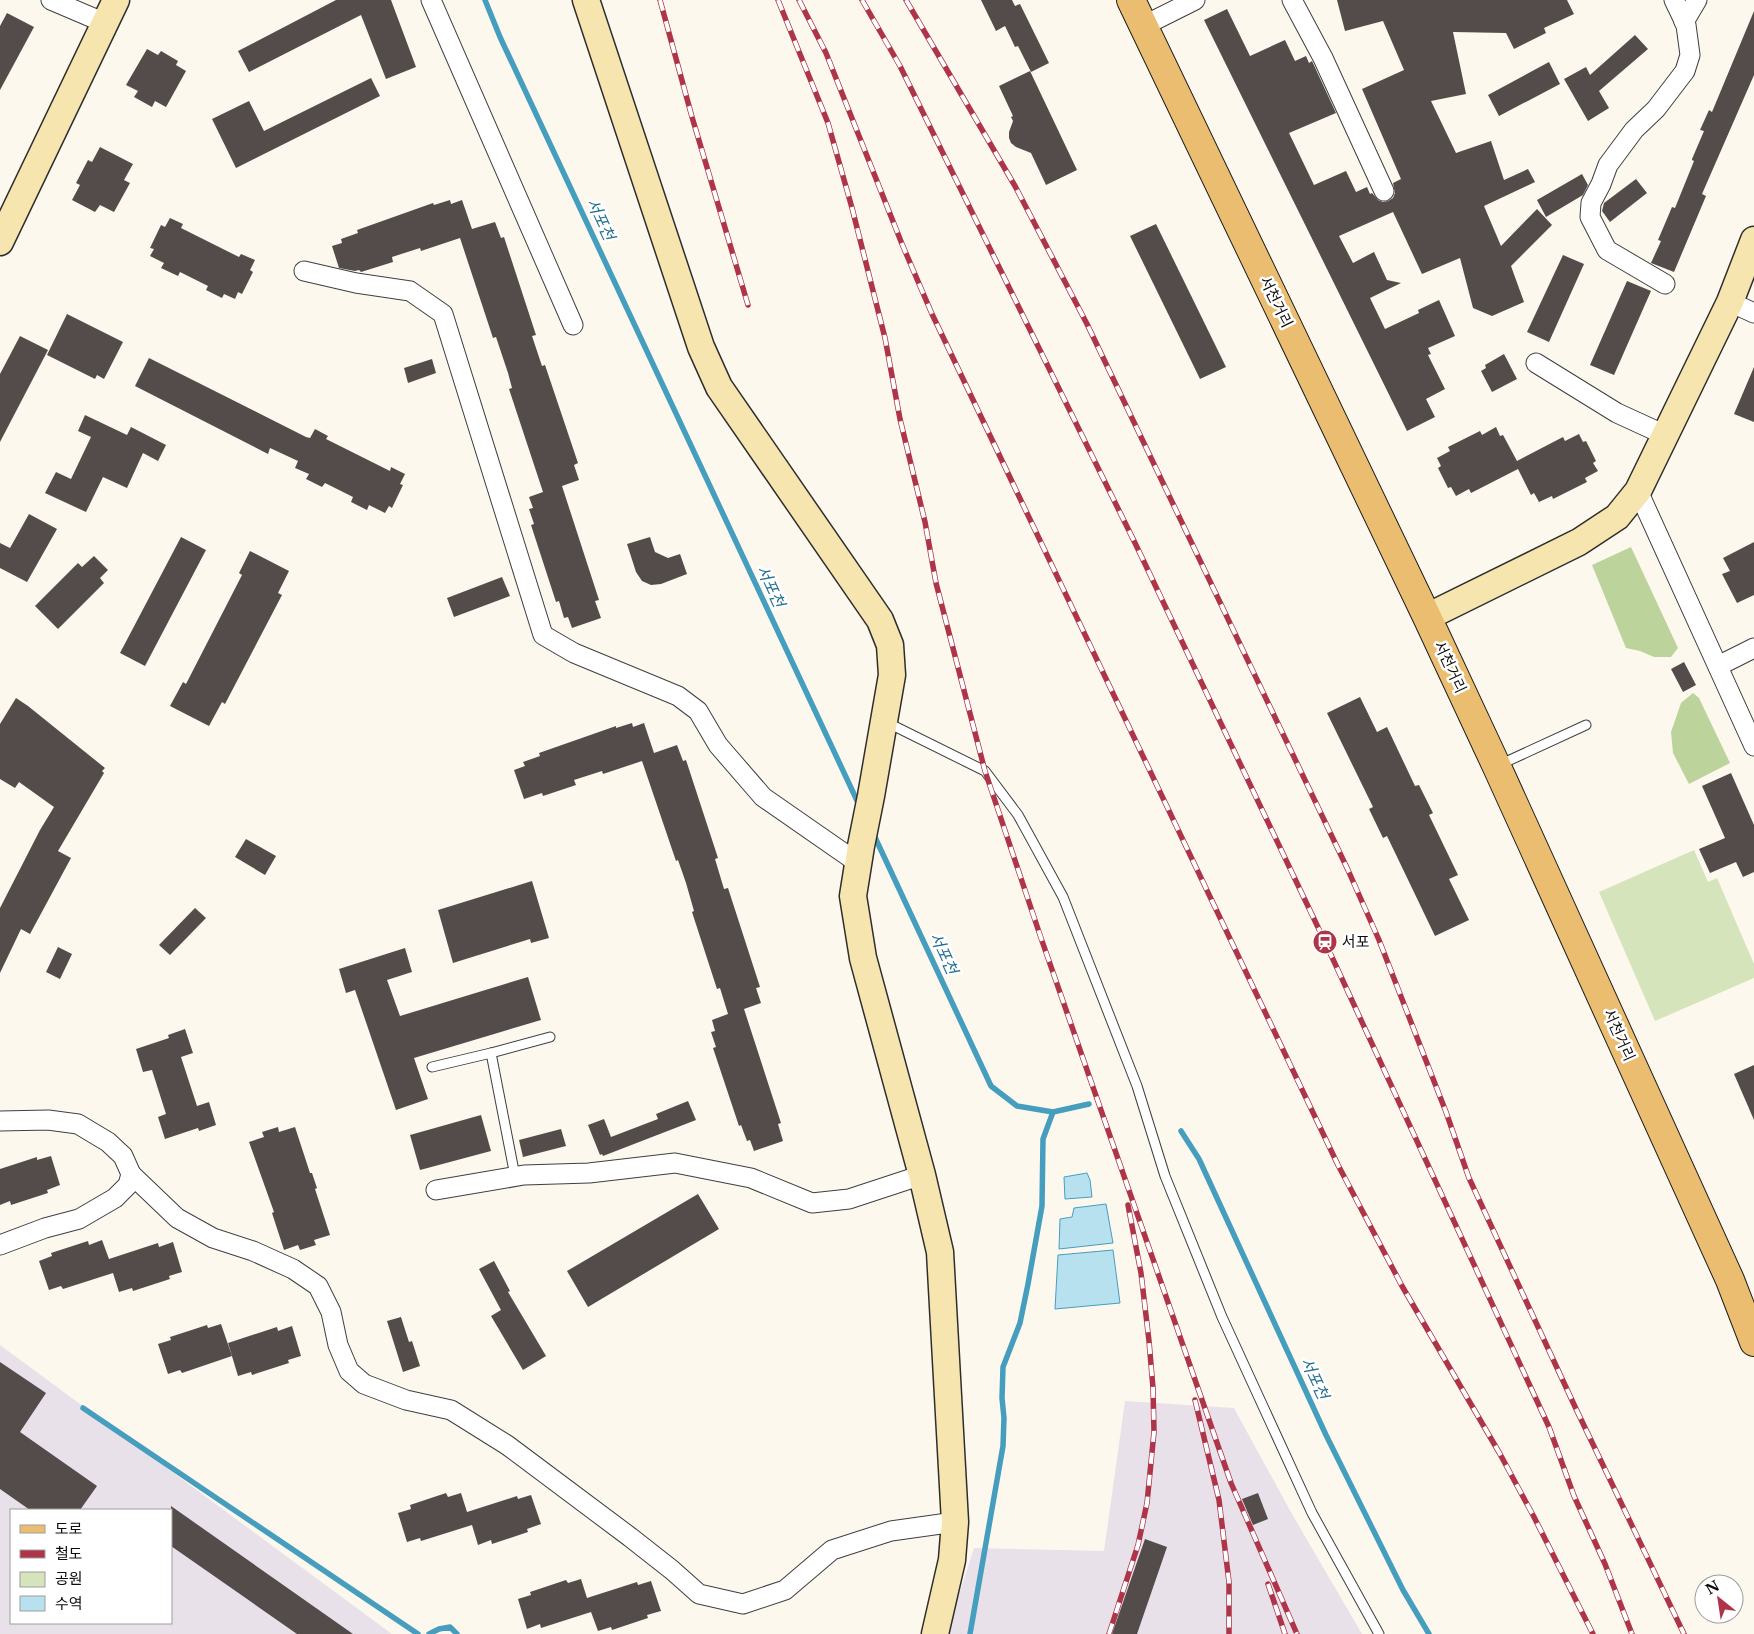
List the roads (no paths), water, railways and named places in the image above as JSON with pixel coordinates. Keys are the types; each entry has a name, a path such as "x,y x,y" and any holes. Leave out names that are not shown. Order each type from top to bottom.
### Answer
{"main road":[{"name":"서천거리","path":"1131,0 1497,766 1730,1280 1754,1342"}],"street":[{"path":"51,0 105,23"},
{"path":"0,242 116,0"},
{"path":"431,0 573,325"},
{"path":"586,0 701,347 719,387 880,620 890,645 892,676 853,896 864,958 922,1174 940,1252 955,1522 952,1560 935,1634"},
{"path":"1143,26 1196,0"},
{"path":"1292,0 1323,58 1384,191"},
{"path":"1665,284 1607,250 1590,216 1591,203 1601,184 1608,164 1634,130 1656,109 1685,71 1690,54 1684,22 1674,0"},
{"path":"1684,22 1697,0"},
{"path":"1427,617 1579,542 1617,517 1638,491 1730,302 1754,240"},
{"path":"304,271 356,283 410,290 443,314 543,635 574,653 678,696 698,711 718,744 762,797 859,854"},
{"path":"1730,302 1754,313"},
{"path":"1536,362 1617,413 1665,435"},
{"path":"1638,491 1754,746"},
{"path":"1718,666 1754,648"},
{"path":"0,1121 48,1120 78,1124 108,1142 123,1156 131,1174 176,1218 213,1238 253,1251 292,1269 318,1286 331,1312 338,1345 349,1371 364,1384 406,1400 451,1410 515,1451 644,1548 699,1594 743,1604 785,1590 832,1550 891,1531 955,1522"},
{"path":"436,1190 515,1176 589,1173 675,1163 752,1178 812,1203 849,1198 922,1174"},
{"path":"0,1245 45,1228 78,1219 115,1198 128,1185 131,1174"}],"lane":[{"path":"884,721 985,771 1018,815 1063,897 1137,1086 1165,1176 1222,1317 1312,1513 1379,1634"},
{"path":"1497,766 1586,725"},
{"path":"432,1067 550,1037"},
{"path":"492,1053 515,1176"}],"water":[{"path":"1087,1173 1090,1180 1092,1197 1065,1199 1064,1177"},
{"path":"1106,1204 1113,1243 1059,1249 1060,1219 1072,1217 1074,1208"},
{"path":"1113,1250 1120,1303 1055,1309 1058,1255"}],"waterway":[{"name":"서포천","path":"485,0 500,37 860,807"},
{"name":"서포천","path":"873,833 991,1086 1017,1106 1053,1112 1089,1104"},
{"path":"970,1634 1003,1446 1003,1367 1020,1323 1028,1284 1042,1206 1043,1139 1053,1112"},
{"name":"서포천","path":"1181,1131 1199,1159 1326,1435 1403,1590 1429,1634"},
{"path":"83,1408 418,1634"},
{"path":"429,1634 439,1629 450,1627 457,1634"}],"railway":[{"path":"660,0 692,117 748,305"},
{"path":"778,0 828,123 852,208 885,338 900,419 925,522 936,583 985,771 1041,938 1231,1483 1297,1634"},
{"path":"799,0 826,53 932,314 1338,1165 1402,1286 1500,1454 1593,1634"},
{"path":"862,0 900,66 1136,545 1325,942 1549,1427 1574,1496 1605,1564 1632,1634"},
{"path":"906,0 1015,186 1087,324 1348,870 1379,940 1446,1112 1469,1178 1577,1411 1684,1634"},
{"path":"1109,1634 1138,1545 1147,1503 1154,1432 1149,1341 1141,1273 1128,1205"},
{"path":"1195,1400 1219,1500 1229,1582 1229,1634"},
{"path":"1268,1584 1285,1634"}],"place":[{"name":"서포","path":"1325,942"}]}
